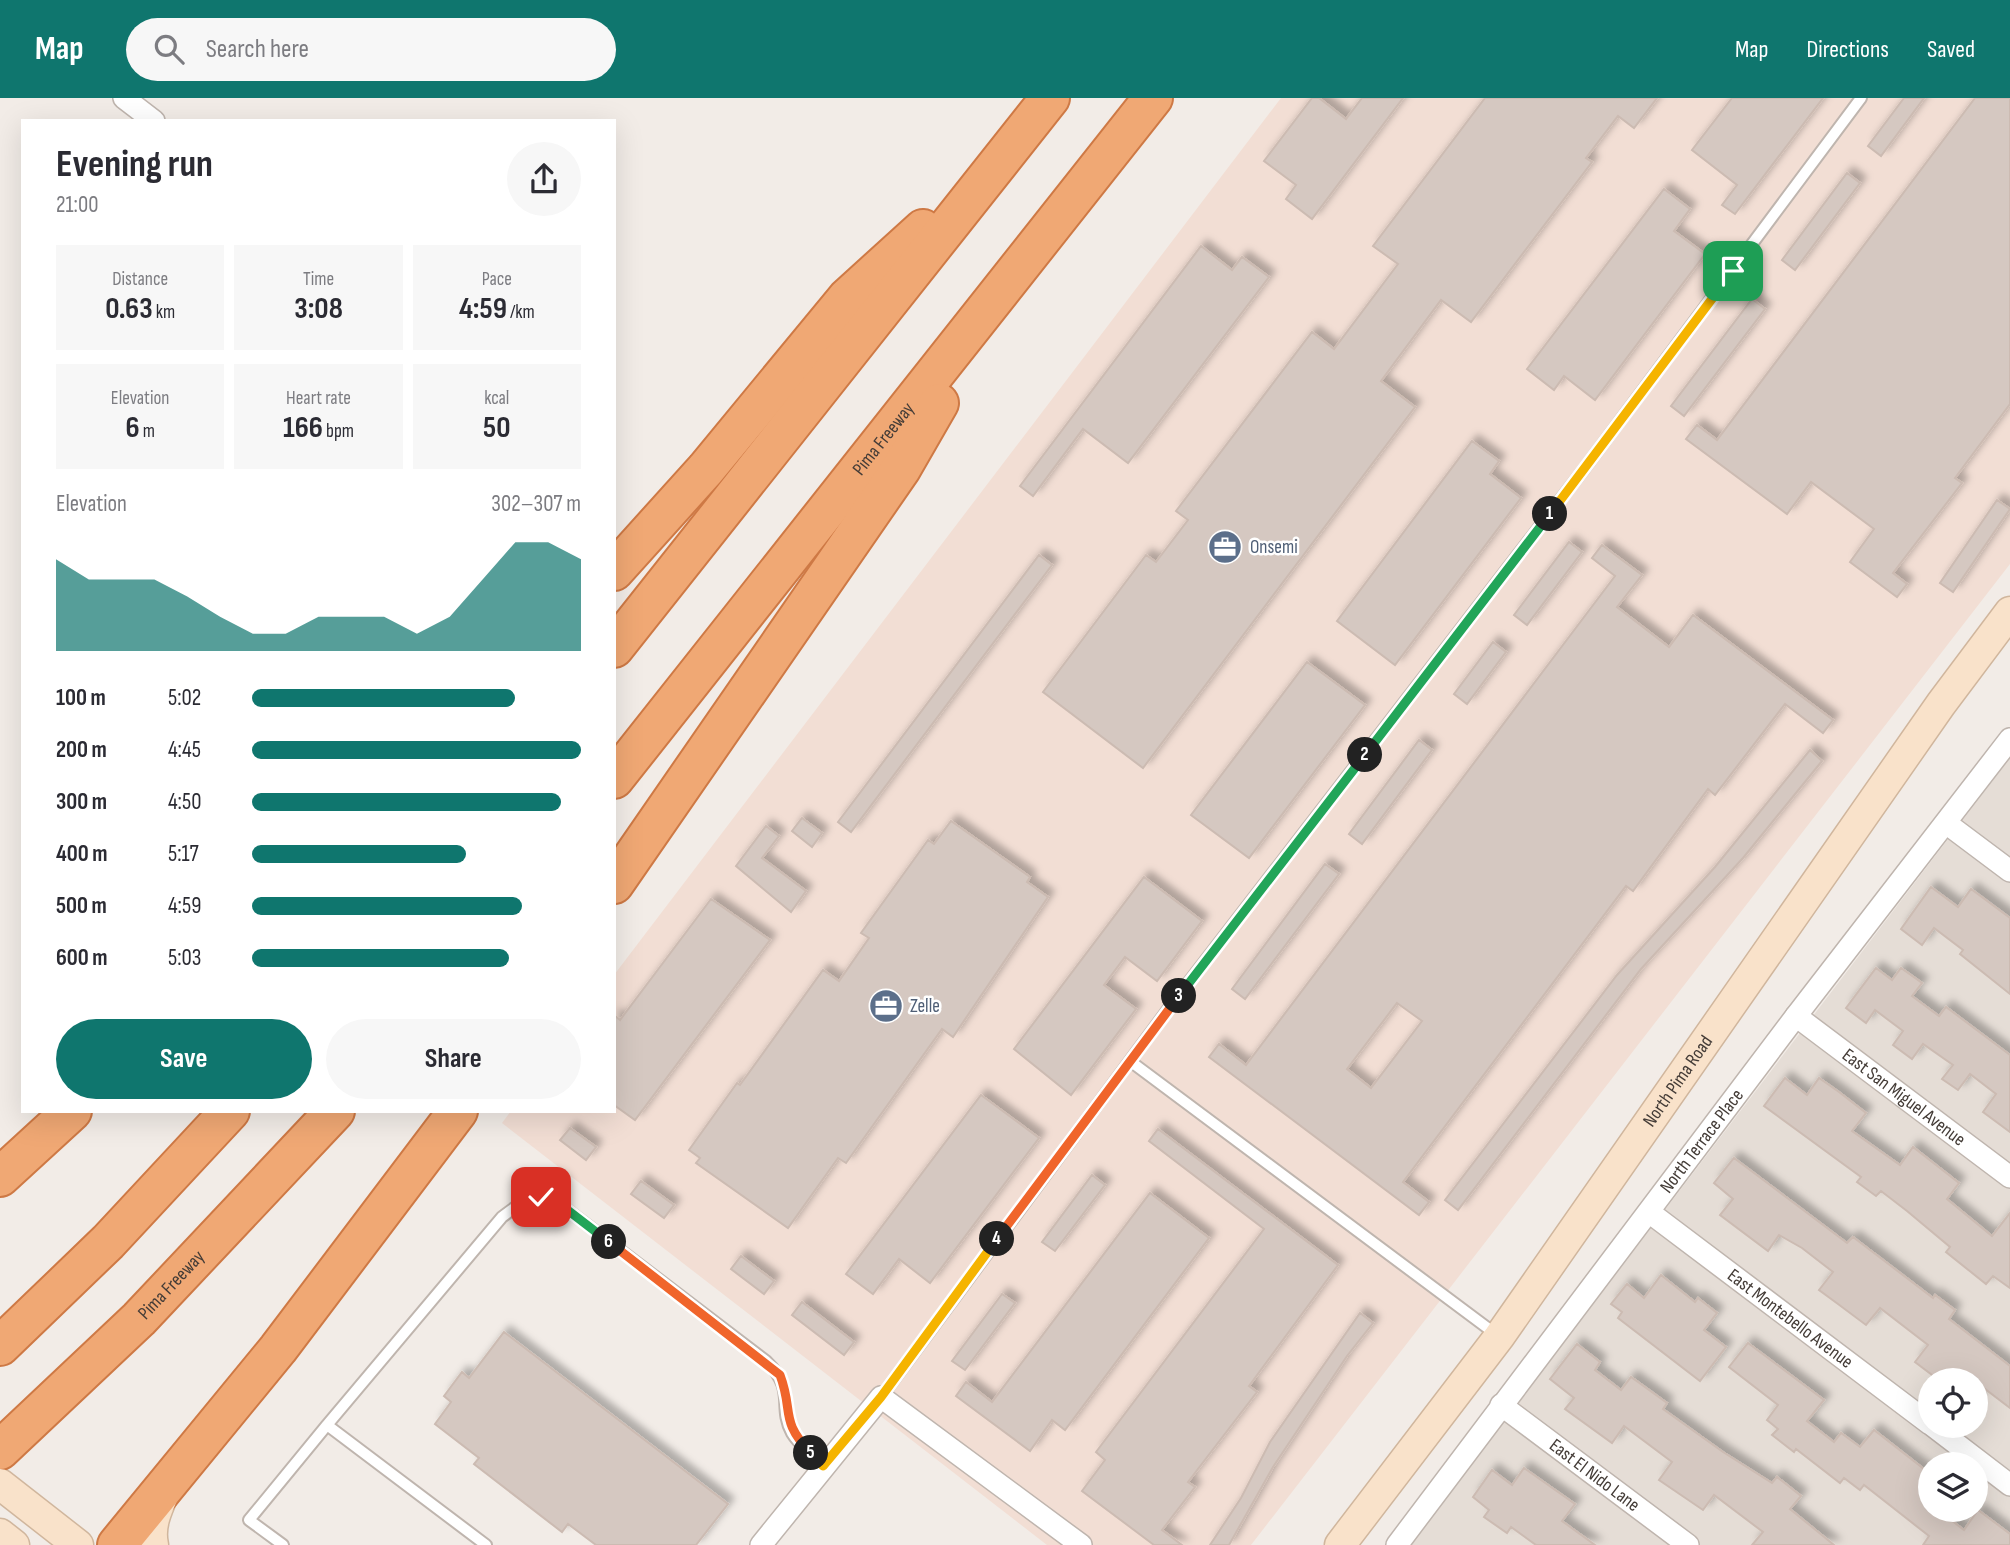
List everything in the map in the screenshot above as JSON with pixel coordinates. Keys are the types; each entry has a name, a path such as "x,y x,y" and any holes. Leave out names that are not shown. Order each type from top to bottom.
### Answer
{"highway":[{"path":"616,645 1050,98"},
{"name":"Pima Freeway","path":"616,776 996,300 1153,98"},
{"path":"616,570 706,469 847,298 1008,153"},
{"path":"616,881 901,470 996,300"},
{"path":"0,1177 70,1113"},
{"path":"0,1346 108,1242 228,1113"},
{"name":"Pima Freeway","path":"9,1442 200,1257 333,1113"},
{"path":"117,1545 328,1284 456,1113"}],"main road":[{"name":"North Pima Road","path":"1340,1545 1499,1337 1941,704 2010,612"},
{"path":"0,1484 78,1545"},
{"path":"153,1545 151,1535 155,1512 167,1486"},
{"path":"0,1534 15,1545"}],"street":[{"path":"124,98 151,119"},
{"name":"North Terrace Place","path":"1397,1545 1796,1016 2010,740"},
{"path":"1946,823 2010,871"},
{"name":"East San Miguel Avenue","path":"1796,1016 2010,1177"},
{"name":"East Montebello Avenue","path":"1649,1212 1918,1414"},
{"path":"761,1545 881,1397 1081,1545"},
{"name":"East El Nido Lane","path":"1501,1405 1688,1545"},
{"name":"East Montebello Avenue","path":"1949,1438 2010,1485"}],"lane":[{"path":"881,1397 1130,1061 1570,487 1861,98"},
{"path":"1130,1061 1499,1337"},
{"path":"283,1545 249,1520 502,1217 524,1200 541,1197 561,1205 766,1361 780,1375 786,1390 793,1434 823,1466"},
{"path":"327,1425 486,1545"}],"shaded area":[{"path":"1281,98 2010,98 2010,564 1251,1545 1047,1545 502,1123 510,1113 616,1113 616,972"},
{"path":"2010,758 2010,1545 1409,1545"}],"building":[{"path":"1312,98 1319,98 1346,119 1362,98 1403,98 1312,219 1286,199 1296,185 1264,161"},
{"path":"1485,98 1657,98 1634,128 1618,116 1586,158 1592,162 1471,322 1441,300 1381,381 1415,407 1143,768 1043,692 1146,555 1156,562 1188,520 1176,511 1312,332 1334,349 1398,264 1373,246"},
{"path":"1732,98 1823,98 1735,214 1722,205 1737,185 1692,150"},
{"path":"1904,98 1924,98 1881,156 1868,146"},
{"path":"1975,98 2010,98 2010,404 1955,478 1962,483 1893,573 1907,584 1897,597 1850,562 1874,529 1811,482 1787,514 1686,439 1697,425 1717,440"},
{"path":"1847,173 1860,183 1795,270 1782,260"},
{"path":"1664,189 1690,209 1674,231 1705,254 1595,400 1564,376 1554,390 1527,369"},
{"path":"1201,246 1232,270 1242,257 1269,277 1128,463 1083,429 1033,496 1020,486"},
{"path":"1752,299 1765,309 1684,416 1671,406"},
{"path":"1472,441 1499,461 1490,474 1521,498 1395,665 1337,621"},
{"path":"1997,500 2010,509 1953,592 1940,583"},
{"path":"1569,542 1582,552 1527,625 1514,615"},
{"path":"1602,545 1642,575 1617,607 1669,647 1693,615 1833,720 1823,733 1785,704 1715,795 1708,789 1633,891 1626,886 1403,1182 1429,1202 1419,1215 1209,1057 1219,1044 1246,1065 1615,576 1592,558","holes":["1397,1003 1422,1021 1371,1088 1347,1069"]},
{"path":"1039,555 1052,565 851,832 838,822"},
{"path":"1493,642 1506,652 1467,704 1454,694"},
{"path":"1307,662 1365,705 1249,858 1191,815"},
{"path":"1419,740 1432,750 1362,844 1349,834"},
{"path":"1810,750 1822,761 1743,858 1641,969 1458,1210 1445,1200 1617,975 1715,867"},
{"path":"802,818 822,833 812,847 792,831"},
{"name":"Zelle","path":"951,821 1030,877 1027,882 1048,897 953,1037 942,1029 846,1163 838,1158 788,1228 696,1163 700,1158 689,1150 823,970 839,981 869,938 861,933 928,840 934,844"},
{"path":"766,826 779,836 762,858 806,891 791,912 736,866"},
{"path":"1325,864 1339,874 1245,999 1232,989"},
{"path":"1144,877 1202,921 1157,981 1125,957 1104,985 1136,1009 1071,1095 1014,1049"},
{"path":"1931,887 1958,907 1971,889 2010,918 2010,994 1960,954 1963,950 1934,928 1922,945 1901,929"},
{"path":"711,899 770,940 635,1120 616,1106 616,1017 620,1020"},
{"path":"1876,968 1892,980 1901,968 1922,983 1912,996 1939,1016 1946,1007 2010,1055 2010,1132 1983,1112 1996,1094 1970,1074 1958,1090 1942,1079 1953,1065 1923,1044 1912,1059 1893,1045 1903,1031 1875,1010 1866,1023 1846,1008"},
{"path":"1785,1078 1807,1095 1819,1078 1839,1092 1866,1113 1852,1131 1900,1165 1913,1147 1959,1183 1947,1199 1992,1236 2010,1213 2010,1288 1993,1276 1986,1284 1946,1252 1950,1247 1907,1211 1881,1191 1876,1196 1857,1182 1861,1177 1764,1106"},
{"path":"981,1095 1039,1138 930,1283 899,1259 873,1294 846,1274"},
{"path":"570,1128 596,1147 586,1160 560,1140"},
{"path":"1158,1129 1338,1265 1249,1386 1257,1392 1188,1482 1195,1487 1162,1530 1182,1545 1154,1545 1082,1491 1105,1460 1096,1452 1264,1229 1149,1141"},
{"path":"1734,1158 1847,1243 1853,1237 1933,1298 1935,1295 1955,1310 1949,1319 2010,1366 2010,1408 1988,1391 1988,1368 1923,1368 1915,1362 1928,1345 1880,1308 1866,1325 1819,1290 1833,1272 1802,1248 1779,1235 1768,1251 1720,1215 1733,1199 1714,1183"},
{"path":"1092,1175 1105,1185 1055,1251 1042,1242"},
{"path":"641,1181 674,1205 664,1218 631,1194"},
{"path":"1150,1193 1209,1238 1065,1430 1052,1420 1030,1451 956,1396 966,1382 992,1402"},
{"path":"741,1256 774,1281 764,1294 731,1269"},
{"path":"1661,1275 1695,1302 1698,1298 1717,1313 1704,1330 1726,1347 1700,1381 1618,1318 1622,1312 1611,1304 1627,1284 1644,1298"},
{"path":"1002,1294 1015,1303 965,1370 952,1361"},
{"path":"802,1302 854,1342 844,1355 792,1315"},
{"path":"1360,1313 1373,1323 1347,1356 1273,1467 1229,1545 1210,1545 1241,1498 1270,1442"},
{"path":"504,1332 728,1504 696,1545 596,1545 568,1524 562,1532 474,1464 479,1458 435,1424 451,1402 444,1396 462,1372 469,1378"},
{"path":"1748,1343 1824,1400 1807,1421 1834,1442 1841,1433 1860,1447 1874,1430 1918,1464 1918,1522 1954,1522 1964,1530 1970,1522 1988,1522 1988,1518 2010,1534 2010,1545 1923,1545 1929,1536 1864,1485 1860,1490 1844,1478 1840,1483 1796,1449 1794,1452 1772,1435 1778,1429 1767,1420 1778,1405 1729,1367"},
{"path":"1577,1344 1600,1362 1595,1370 1621,1390 1631,1377 1667,1403 1663,1409 1723,1452 1772,1483 1777,1477 1801,1496 1790,1509 1834,1545 1752,1545 1763,1532 1714,1495 1703,1510 1659,1480 1672,1462 1624,1426 1612,1443 1565,1409 1574,1398 1550,1379"},
{"path":"1524,1468 1575,1504 1562,1521 1595,1545 1536,1545 1511,1527 1507,1533 1484,1517 1489,1510 1473,1497 1492,1470 1512,1485"}],"place":[{"name":"Onsemi","path":"1225,547"},
{"name":"Zelle","path":"886,1006"}],"route":[{"path":"541,1197 561,1205 766,1361 780,1375 786,1390 793,1434 823,1466 881,1397 1175,1000 1557,505 1733,271"}]}
